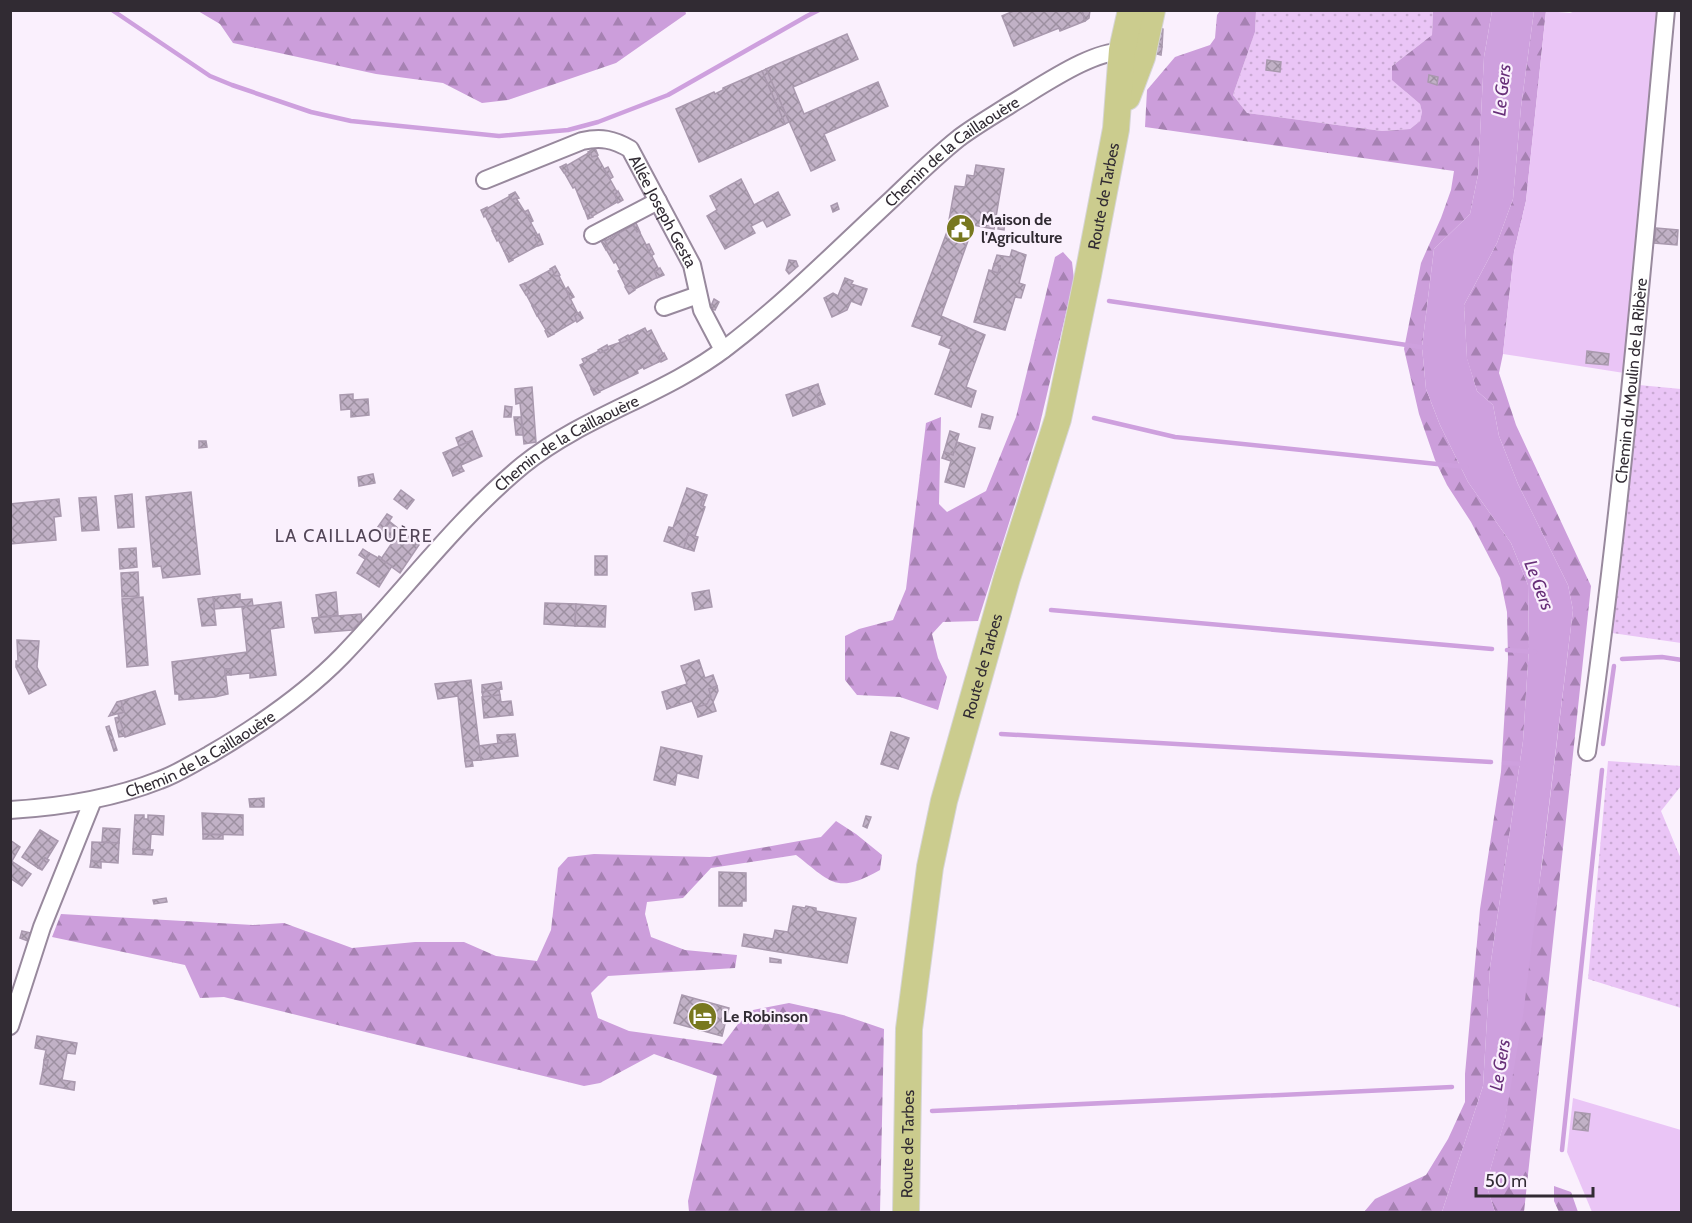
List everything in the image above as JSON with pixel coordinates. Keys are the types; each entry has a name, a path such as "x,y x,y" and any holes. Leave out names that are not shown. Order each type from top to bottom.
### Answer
{"main road":[{"path":"1131,10 1132,53"},
{"path":"1132,53 1152,10"},
{"name":"Route de Tarbes","path":"906,1212 909,1029 930,867 944,801 1007,578 1058,419 1132,53"}],"street":[{"name":"Chemin du Moulin de la Ribère","path":"1587,752 1633,376 1666,10"},
{"name":"Chemin de la Caillaouère","path":"10,810 42,808 93,800 173,775 235,740 280,710 310,687 340,658 472,513 525,464 555,442 599,417 687,374 723,350 764,318 960,137 1068,70 1093,59 1132,53"},
{"name":"Allée Joseph Gesta","path":"485,180 582,141 596,138 608,139 630,149 692,265 702,310 723,350"},
{"path":"593,235 658,201"},
{"path":"664,307 698,294"},
{"path":"10,1026 42,927 93,800"}],"shaded area":[{"path":"1578,10 1658,11 1624,373 1503,354 1514,252 1526,201 1546,11 1570,13"},
{"path":"1256,11 1433,11 1432,35 1392,66 1406,92 1420,104 1422,112 1420,121 1410,129 1382,131 1247,113 1233,95 1255,32"},
{"path":"1639,385 1681,389 1681,643 1612,633"},
{"path":"1608,761 1681,766 1681,786 1661,811 1681,859 1681,1008 1588,979"},
{"path":"1573,1098 1681,1130 1681,1212 1592,1212 1567,1152"}],"green space":[{"path":"685,10 686,14 616,63 508,100 482,103 443,83 376,74 233,43 220,24 198,11"},
{"path":"1220,11 1256,11 1255,32 1233,95 1247,113 1382,131 1410,129 1420,121 1422,112 1420,104 1392,80 1392,66 1432,35 1433,11 1492,11 1484,57 1478,175 1470,214 1434,249 1422,347 1426,389 1440,425 1468,482 1511,543 1528,585 1529,647 1523,741 1490,968 1483,1086 1442,1212 1364,1212 1375,1199 1426,1175 1448,1139 1465,1102 1465,1074 1480,909 1501,772 1508,659 1507,612 1500,578 1435,460 1419,414 1404,349 1421,263 1441,218 1451,190 1454,171 1145,127 1147,90 1175,57 1210,45 1215,38 1217,15"},
{"path":"1534,11 1546,11 1526,201 1514,252 1499,373 1516,425 1591,586 1524,1212 1495,1212 1486,1184 1505,1119 1542,864 1573,610 1568,585 1518,484 1499,436 1493,405 1477,391 1467,359 1464,305 1497,243 1513,199 1521,107"},
{"path":"1063,252 1072,262 1074,279 1039,428 978,621 943,622 932,634 938,658 947,677 938,710 900,697 857,695 845,680 845,636 859,629 893,620 906,589 926,423 941,417 939,504 947,512 986,491 1016,417 1055,257"},
{"path":"836,821 882,855 880,870 853,882 835,882 826,878 796,855 711,868 683,898 647,902 645,914 651,937 685,950 737,955 735,968 608,976 591,993 598,1018 629,1031 723,1044 738,1024 753,1010 789,1003 843,1015 884,1029 880,1212 689,1212 688,1201 717,1076 654,1054 600,1083 584,1086 224,997 200,998 185,965 52,937 61,914 253,925 284,923 352,948 415,942 464,942 496,956 537,961 551,930 558,868 568,857 594,854 710,857 821,837"},
{"path":"1554,1186 1571,1192 1578,1212 1559,1212 1554,1201"}],"water":[{"name":"Le Gers","path":"1492,11 1534,11 1521,107 1513,199 1497,243 1464,305 1467,358 1477,391 1493,405 1499,436 1518,484 1568,585 1573,610 1523,1016 1505,1120 1486,1184 1495,1212 1442,1212 1483,1086 1490,968 1523,741 1529,647 1528,585 1511,543 1468,482 1440,425 1426,389 1422,347 1434,249 1470,214 1478,175 1484,57"}],"building":[{"path":"1016,10 1082,10 1085,21 1060,31 1059,28 1014,46 1002,16"},
{"path":"1082,10 1090,10 1089,18 1085,21"},
{"path":"1159,28 1163,29 1162,47 1154,46"},
{"path":"847,34 858,59 793,87 804,114 878,82 888,106 824,134 835,160 811,171 766,69"},
{"path":"1154,46 1162,47 1161,55 1153,53"},
{"path":"1267,60 1281,62 1280,72 1266,70"},
{"path":"766,69 789,122 785,124 762,71"},
{"path":"762,71 785,124 699,162 676,109 714,92 715,94 723,88"},
{"path":"1429,75 1438,77 1437,85 1428,82"},
{"path":"595,148 598,155 592,157 588,152"},
{"path":"590,152 592,157 597,156 617,192 615,195 619,201 591,217 587,208 584,209 575,187 573,188 564,172 568,170 566,166"},
{"path":"566,164 568,170 564,173 560,167"},
{"path":"976,165 1004,169 994,229 973,225 971,227 941,316 985,335 966,387 976,391 971,407 935,394 951,349 939,344 942,336 912,326 951,221 949,220 955,186 965,187 967,175 974,176"},
{"path":"608,167 613,177 610,179 604,169"},
{"path":"741,179 754,205 778,192 790,215 767,227 763,220 751,226 755,233 725,249 707,216 717,210 710,196"},
{"path":"618,191 623,200 618,203 615,195"},
{"path":"515,192 519,198 512,200 509,195"},
{"path":"510,196 512,200 516,198 526,214 538,236 535,238 539,245 511,260 485,215 488,213 486,209"},
{"path":"837,203 839,209 833,212 831,206"},
{"path":"487,207 488,213 484,217 481,210"},
{"path":"584,208 587,208 593,217 588,219"},
{"path":"528,210 533,221 531,222 524,212"},
{"path":"999,220 1005,221 1004,230 998,229"},
{"path":"636,223 640,232 630,225"},
{"path":"633,225 637,232 639,231 659,270 655,272 658,277 633,290 631,286 626,287 616,262 614,263 606,249 608,248 605,241"},
{"path":"1656,228 1678,230 1677,245 1654,243"},
{"path":"492,231 496,231 500,238 497,241"},
{"path":"539,234 543,244 538,246 535,238"},
{"path":"606,239 608,248 606,250 601,241"},
{"path":"649,244 654,254 651,256 646,245"},
{"path":"1012,250 1026,255 1019,283 1025,285 1021,298 1015,297 1005,330 974,322 989,270 998,273 1000,266 994,264 997,255 1010,257"},
{"path":"504,251 507,251 513,260 509,262"},
{"path":"789,260 796,261 798,266 789,274 786,270"},
{"path":"994,264 1000,266 998,273 992,271"},
{"path":"555,266 559,276 555,276 550,269"},
{"path":"660,268 664,275 657,278 655,272"},
{"path":"552,269 555,276 559,276 578,314 575,316 577,320 553,334 550,329 546,330 537,315 540,313 535,306 533,307 524,284"},
{"path":"845,278 853,281 851,284 867,289 861,305 851,301 847,310 832,317 824,298 833,293 838,296"},
{"path":"525,283 529,293 526,295 520,285"},
{"path":"631,286 635,290 629,294 625,287"},
{"path":"568,287 574,297 570,299 566,289"},
{"path":"714,299 719,302 715,310 710,308"},
{"path":"532,306 535,306 540,313 537,316"},
{"path":"580,312 583,318 577,322 575,316"},
{"path":"645,328 647,332 651,330 663,354 659,357 661,361 644,369 643,367 637,370 638,373 598,392 597,388 592,390 580,365 584,363 582,359 630,339 629,336"},
{"path":"550,329 554,334 548,337 545,331"},
{"path":"628,335 630,339 621,343 619,340"},
{"path":"607,345 608,349 600,353 598,350"},
{"path":"1587,351 1609,354 1608,365 1586,363"},
{"path":"664,353 667,359 661,362 659,357"},
{"path":"818,384 821,394 817,396 820,406 793,416 786,395"},
{"path":"532,387 536,442 524,444 520,403 516,404 515,389"},
{"path":"597,388 600,392 594,395 591,389"},
{"path":"353,394 353,400 368,399 369,415 351,417 351,409 341,410 340,395"},
{"path":"821,394 825,404 820,406 817,396"},
{"path":"505,406 512,407 511,417 504,417"},
{"path":"982,414 993,417 990,429 979,427"},
{"path":"514,417 521,417 523,435 516,435"},
{"path":"472,431 475,439 459,446 456,438"},
{"path":"950,431 959,434 953,455 944,452"},
{"path":"475,439 482,456 461,465 462,468 452,473 443,453"},
{"path":"199,441 206,441 207,447 199,448"},
{"path":"957,442 975,448 964,487 945,482 951,461 942,458 944,452 953,455"},
{"path":"462,468 464,471 453,476 452,473"},
{"path":"373,474 375,483 359,486 358,477"},
{"path":"687,488 704,494 701,505 705,507 695,536 688,534 684,548 664,541 669,527 673,528"},
{"path":"401,490 414,500 407,509 394,499"},
{"path":"191,492 200,574 163,578 161,566 153,567 146,497"},
{"path":"132,494 134,527 118,528 115,496"},
{"path":"704,494 707,495 703,506 701,505"},
{"path":"96,497 99,530 82,531 79,498"},
{"path":"59,499 61,516 54,517 56,540 10,544 10,504"},
{"path":"387,514 392,517 382,532 377,528"},
{"path":"389,521 419,545 400,573 381,559 394,540 382,532"},
{"path":"688,534 698,537 694,551 684,548"},
{"path":"136,548 137,567 120,569 119,549"},
{"path":"363,549 369,553 365,559 359,555"},
{"path":"369,553 378,558 379,556 392,566 379,587 357,573"},
{"path":"595,556 607,556 607,575 595,575"},
{"path":"138,572 139,596 122,597 121,573"},
{"path":"709,590 712,607 695,610 692,593"},
{"path":"336,592 338,615 319,617 316,595"},
{"path":"240,594 240,600 252,599 253,606 214,609 213,597"},
{"path":"143,597 148,665 127,667 122,599"},
{"path":"213,597 216,625 202,626 198,599"},
{"path":"281,602 284,627 270,629 276,675 250,678 250,673 231,675 231,669 225,669 228,694 179,700 179,694 175,694 172,662 247,652 242,607"},
{"path":"545,603 576,604 575,626 544,624"},
{"path":"576,604 606,606 605,627 575,626"},
{"path":"361,614 362,620 352,630 315,633 312,618"},
{"path":"17,640 39,641 37,667 46,685 29,694 16,667"},
{"path":"699,660 705,678 713,675 717,686 709,689 711,697 707,704 695,708 692,701 667,709 662,692 687,684 681,666"},
{"path":"225,669 231,669 231,675 225,675"},
{"path":"471,680 481,760 465,761 458,696 438,699 435,684"},
{"path":"501,682 502,689 482,692 482,685"},
{"path":"717,686 718,691 713,702 716,711 698,717 695,708 707,704 711,697 709,689"},
{"path":"499,689 500,695 483,697 482,692"},
{"path":"155,691 165,724 125,737 118,714 124,712 121,701"},
{"path":"500,695 501,702 511,701 513,715 484,718 482,697"},
{"path":"121,701 124,712 109,716 117,702"},
{"path":"119,717 125,736 119,737 115,718"},
{"path":"109,726 117,750 114,751 106,727"},
{"path":"891,732 909,738 898,769 881,764"},
{"path":"515,734 516,741 498,744 497,735"},
{"path":"516,741 518,756 481,760 479,746"},
{"path":"661,747 702,756 698,778 677,773 675,785 654,780"},
{"path":"465,761 472,761 473,766 466,767"},
{"path":"264,798 264,807 250,807 249,799"},
{"path":"202,813 243,815 243,835 203,834"},
{"path":"135,815 144,815 144,819 148,819 148,815 164,816 163,835 151,834 150,850 133,849"},
{"path":"866,816 871,817 867,828 863,826"},
{"path":"103,828 120,829 119,843 102,842"},
{"path":"40,830 58,841 47,859 45,858 38,868 22,857"},
{"path":"203,834 223,835 223,839 203,839"},
{"path":"10,840 20,847 12,861 10,860"},
{"path":"92,842 119,843 118,863 91,861"},
{"path":"133,849 153,850 152,855 133,854"},
{"path":"45,858 49,860 42,870 38,868"},
{"path":"10,860 31,874 22,886 10,878"},
{"path":"91,861 101,862 101,868 90,867"},
{"path":"719,872 746,873 746,901 742,901 742,906 719,906"},
{"path":"166,898 167,902 154,904 153,900"},
{"path":"793,906 805,908 806,906 816,908 816,911 856,918 847,963 742,946 744,934 773,939 775,930 788,932"},
{"path":"22,931 31,933 28,941 20,938"},
{"path":"770,958 781,960 781,963 770,962"},
{"name":"Le Robinson","path":"682,995 729,1008 722,1036 674,1023"},
{"path":"37,1036 77,1043 75,1054 67,1053 62,1080 75,1082 74,1090 40,1084 43,1069 46,1070 48,1060 44,1060 46,1050 35,1048"},
{"path":"44,1060 48,1060 46,1070 43,1069"},
{"path":"1575,1112 1590,1114 1588,1131 1573,1129"}],"waterway":[{"path":"112,10 210,76 311,112 351,121 499,136 568,130 598,122 668,95 819,10"},
{"path":"1109,301 1427,348"},
{"path":"1094,418 1175,437 1466,467"},
{"path":"1051,610 1492,649"},
{"path":"1507,650 1535,652"},
{"path":"1622,659 1662,657 1682,660"},
{"path":"1603,744 1614,666"},
{"path":"1001,734 1491,762"},
{"path":"1504,763 1525,764"},
{"path":"1562,1150 1602,770"},
{"path":"932,1111 1452,1087"}],"place":[{"name":"Maison de l'Agriculture","path":"960,228"},
{"name":"Le Robinson","path":"702,1016"}],"district":[{"name":"LA CAILLAOUÈRE","path":"354,536"}]}
